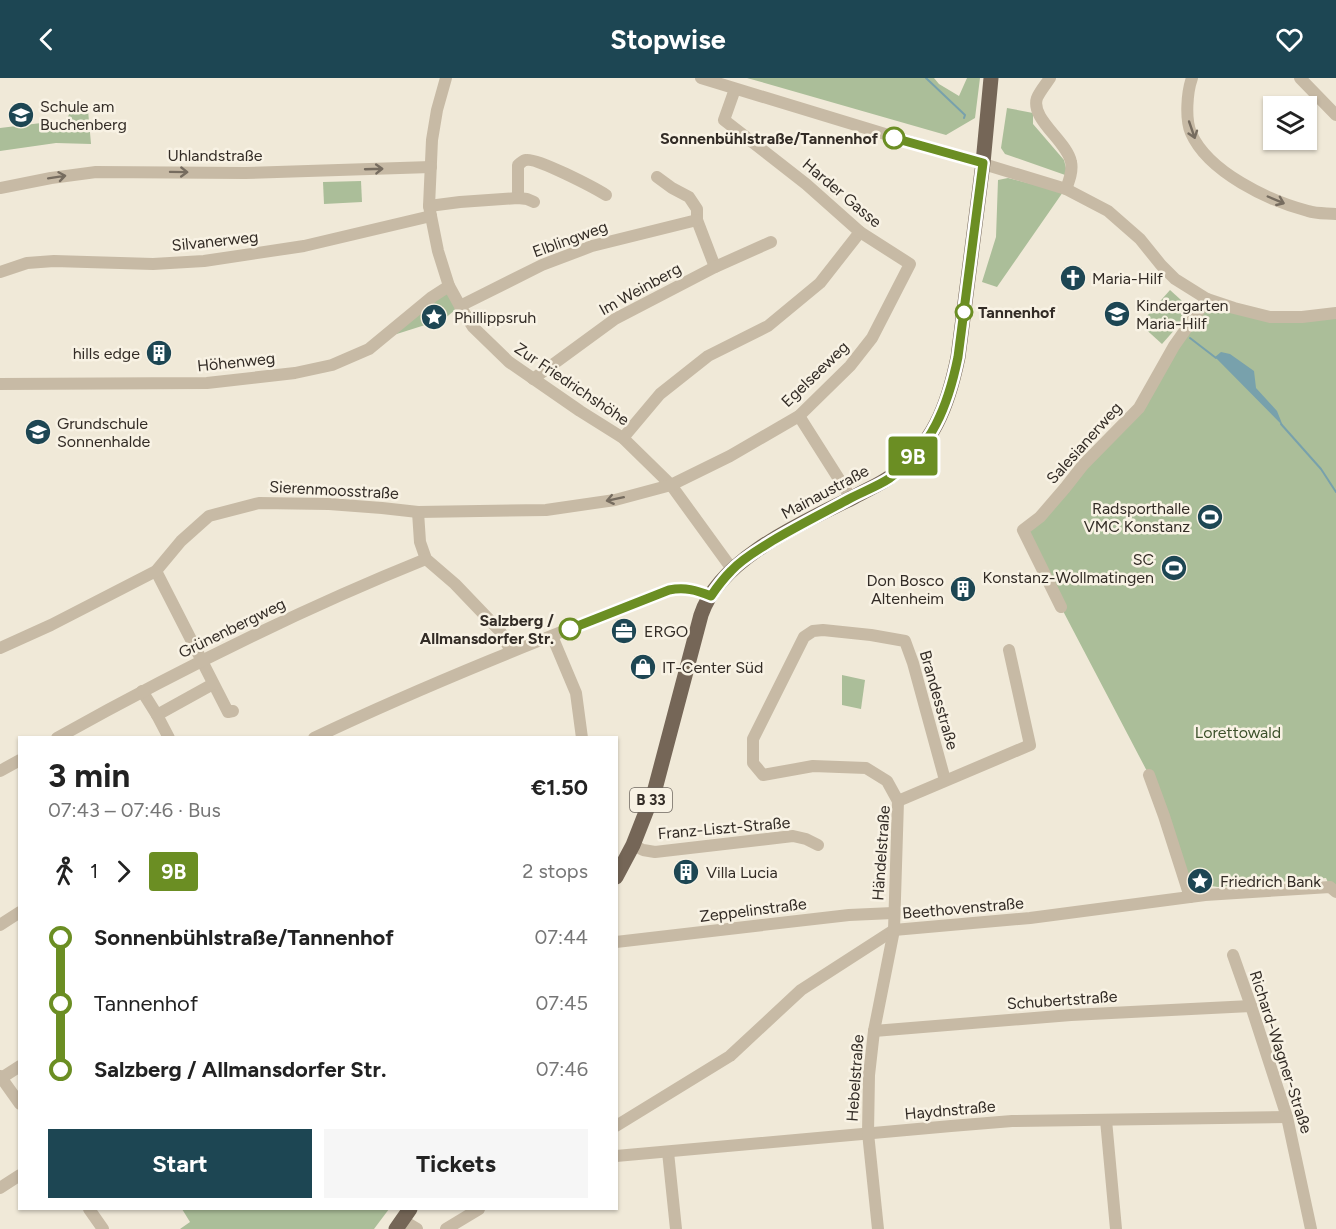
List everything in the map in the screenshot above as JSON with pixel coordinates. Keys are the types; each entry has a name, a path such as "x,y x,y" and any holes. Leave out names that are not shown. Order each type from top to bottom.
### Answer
{"main road":[{"name":"Mainaustraße","path":"618,873 633,844 655,789 700,621 711,596 732,569 756,551 797,526 889,478 925,443 946,405 958,357 992,78"}],"street":[{"name":"Zur Friedrichshöhe","path":"446,78 432,140 430,211 438,251 449,286 460,306 473,327 508,362 623,438 671,485 732,569"},
{"path":"701,78 1066,189 1108,211 1140,239 1175,279 1207,299 1270,317 1302,317 1336,313"},
{"path":"1050,78 1037,99 1037,111 1067,151 1072,163 1066,189"},
{"path":"1192,78 1188,90 1188,119 1190,131 1201,149 1241,183 1282,203 1311,212 1336,214"},
{"path":"1300,78 1336,115"},
{"name":"Harder Gasse","path":"735,89 724,120 807,184 860,232 910,264"},
{"path":"518,198 518,165 526,160 534,160 547,165 606,195"},
{"name":"Uhlandstraße","path":"0,188 96,172 245,173 431,167"},
{"path":"657,177 689,197 697,209 697,220 715,267"},
{"path":"430,211 460,202 518,198 534,202"},
{"name":"Silvanerweg","path":"0,272 27,263 54,261 153,264 204,261 304,246 430,211"},
{"name":"Elblingweg","path":"460,306 542,265 592,246 697,220"},
{"path":"623,438 668,387 708,356 768,326 820,283 860,232"},
{"name":"Im Weinberg","path":"532,379 615,320 715,267 771,242"},
{"name":"Egelseeweg","path":"671,485 730,456 799,416 850,366 872,338 910,264"},
{"name":"Höhenweg","path":"0,384 207,383 296,373 332,365 369,349 432,297 449,286"},
{"name":"Salesianerweg","path":"1061,607 1023,530 1040,517 1083,465 1139,408 1174,346 1207,299"},
{"path":"799,416 851,498"},
{"name":"Sierenmoosstraße","path":"0,648 156,572 181,541 209,516 259,502 418,512 546,510 615,500 671,485"},
{"path":"418,512 420,542 426,559 455,584 500,631 511,651"},
{"name":"Grünenbergweg","path":"61,736 202,660 287,619 426,559"},
{"path":"156,572 228,712 233,711"},
{"path":"318,736 511,651 669,590 691,589 711,596"},
{"name":"Brandesstraße","path":"898,801 887,781 866,768 813,766 763,775 753,763 753,739 804,637 813,631 844,632 905,641 945,780"},
{"path":"552,636 576,693 582,736"},
{"name":"Händelstraße","path":"894,930 898,801 1030,745 1009,650"},
{"path":"157,715 213,684"},
{"path":"142,691 168,736"},
{"path":"0,771 18,761"},
{"path":"1149,775 1190,897"},
{"name":"Franz-Liszt-Straße","path":"633,844 643,850 655,852 793,836 818,845"},
{"name":"Beethovenstraße","path":"618,1125 730,1056 801,990 894,930 1030,918 1190,897 1330,887 1336,892"},
{"path":"0,925 18,913"},
{"name":"Zeppelinstraße","path":"618,942 849,915 894,914"},
{"name":"Hebelstraße","path":"878,1229 868,1133 869,1075 874,1031 894,930"},
{"name":"Richard-Wagner-Straße","path":"1233,955 1287,1117 1311,1229"},
{"name":"Schubertstraße","path":"874,1031 1071,1015 1251,1006"},
{"path":"18,1067 1,1078 18,1101"},
{"name":"Haydnstraße","path":"618,1156 1012,1122 1287,1117"},
{"path":"1107,1120 1116,1229"},
{"path":"668,1152 675,1229"},
{"path":"0,1188 18,1176"},
{"path":"90,1210 103,1229"},
{"path":"446,1229 477,1210"},
{"path":"403,1219 417,1229"}],"green space":[{"path":"747,78 934,78 939,84 959,96 967,78 980,78 975,118 946,135"},
{"path":"1007,108 1033,113 1033,124 1064,160 1068,176 1005,154 1001,148"},
{"path":"88,110 91,144 56,143 0,151 0,128 66,120 71,111"},
{"path":"1008,178 1063,192 997,287 982,282 996,237 998,180"},
{"path":"361,181 362,202 324,204 323,182"},
{"path":"449,287 460,306 444,319 381,339"},
{"path":"1170,290 1192,310 1162,344 1140,324"},
{"name":"Lorettowald","path":"1207,299 1270,317 1336,313 1336,892 1330,887 1326,878 1218,887 1197,884 1188,874 1149,775 1023,530 1139,408"},
{"path":"842,675 865,680 861,709 842,705"},
{"path":"183,1210 388,1210 374,1229 180,1229 190,1222"}],"water":[{"path":"1221,352 1230,354 1254,371 1256,388 1277,411 1283,426 1215,357"}],"waterway":[{"path":"926,78 965,115 964,118"},
{"path":"1190,338 1216,358"},
{"path":"1281,424 1321,469 1336,492"}],"bus line":[{"name":"9B","path":"570,629 669,590 691,589 711,596 732,569 756,551 797,526 889,478 925,443 946,405 954,380 983,163 894,138"}],"place":[{"name":"Schule am Buchenberg","path":"21,115"},
{"name":"Sonnenbühlstraße/Tannenhof","path":"894,138"},
{"name":"Maria-Hilf","path":"1073,278"},
{"name":"Tannenhof","path":"964,312"},
{"name":"Kindergarten Maria-Hilf","path":"1117,314"},
{"name":"Phillippsruh","path":"434,317"},
{"name":"hills edge","path":"159,353"},
{"name":"Grundschule Sonnenhalde","path":"38,432"},
{"name":"Radsporthalle VMC Konstanz","path":"1210,517"},
{"name":"SC Konstanz-Wollmatingen","path":"1174,568"},
{"name":"Don Bosco Altenheim","path":"963,589"},
{"name":"Salzberg / Allmansdorfer Str.","path":"570,629"},
{"name":"ERGO","path":"624,631"},
{"name":"IT-Center Süd","path":"643,667"},
{"name":"Villa Lucia","path":"686,872"},
{"name":"Friedrich Bank","path":"1200,881"}]}
